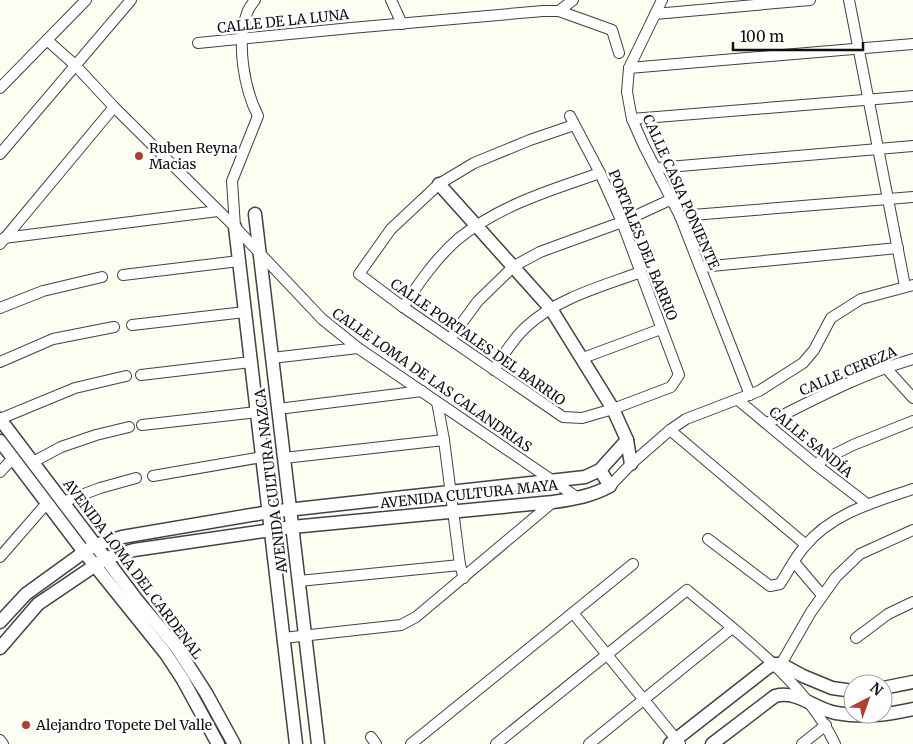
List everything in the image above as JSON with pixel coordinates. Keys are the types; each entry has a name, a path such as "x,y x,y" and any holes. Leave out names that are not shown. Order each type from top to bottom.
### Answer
{"street":[{"path":"0,88 86,0"},
{"path":"0,154 130,0"},
{"path":"235,227 232,181 258,116 247,91 241,39 247,12 255,0"},
{"path":"391,0 402,24"},
{"path":"559,11 573,0"},
{"name":"CALLE CASIA PONIENTE","path":"662,0 629,68 626,92 632,119 680,216 750,395"},
{"path":"655,14 810,0"},
{"path":"849,0 898,248 909,286"},
{"name":"CALLE DE LA LUNA","path":"198,43 559,11 612,30 619,53"},
{"name":"CALLE LOMA DE LAS CALANDRIAS","path":"47,40 76,65 114,107 235,227 322,319 358,348 578,498"},
{"path":"629,68 913,44"},
{"path":"632,119 913,96"},
{"path":"2,241 114,107"},
{"name":"PORTALES DEL BARRIO","path":"440,184 474,163 572,120 600,173 622,222 641,272 679,375 671,387"},
{"path":"656,168 913,146"},
{"path":"403,307 425,274 457,240 477,226 522,201 600,173"},
{"path":"440,184 551,309 613,409 627,440 631,464"},
{"name":"CALLE PORTALES DEL BARRIO","path":"440,184 422,198 391,229 359,274 403,307 563,417 582,418 613,409 671,387"},
{"path":"680,216 913,197"},
{"path":"450,339 478,301 514,266 540,252 622,222 672,199"},
{"path":"2,241 218,211"},
{"name":"AVENIDA CULTURA NAZCA","path":"255,214 318,744"},
{"name":"AVENIDA CULTURA NAZCA","path":"235,227 296,744"},
{"path":"701,267 898,248"},
{"path":"123,275 239,261"},
{"path":"494,370 503,355 526,327 551,309 641,272"},
{"path":"0,308 42,291 102,278"},
{"name":"AVENIDA CULTURA MAYA","path":"0,648 38,604 106,558 134,550 271,529 553,502 596,494 610,486 631,464 670,430 686,419 759,391 803,363 814,350 831,318 861,298 909,286"},
{"path":"132,324 245,312"},
{"path":"0,362 54,339 114,327"},
{"path":"583,358 661,329"},
{"path":"272,358 358,348"},
{"name":"CALLE CEREZA","path":"767,423 836,388 885,367 913,359"},
{"path":"141,375 251,362"},
{"path":"885,367 913,398"},
{"path":"0,419 75,388 126,376"},
{"path":"278,409 422,391"},
{"name":"CALLE SANDÍA","path":"738,400 867,504"},
{"path":"438,402 460,565 464,578"},
{"path":"142,425 257,412"},
{"name":"AVENIDA LOMA DEL CARDENAL","path":"0,419 137,600 234,744"},
{"path":"815,464 853,445 913,421"},
{"path":"33,462 61,447 96,435 129,427"},
{"path":"670,430 806,545"},
{"path":"284,458 444,440"},
{"name":"AVENIDA CULTURA MAYA","path":"0,622 26,594 84,552 96,545 122,537 269,512 585,477 600,470 627,440"},
{"name":"AVENIDA LOMA DEL CARDENAL","path":"0,441 94,565 171,651"},
{"path":"153,476 262,457"},
{"path":"0,472 13,458"},
{"path":"600,470 610,486"},
{"path":"64,502 100,488 136,478"},
{"path":"708,539 770,586 780,584 806,545 830,523 867,504 913,489"},
{"path":"284,638 401,625 416,617 553,502"},
{"path":"0,557 47,503"},
{"path":"573,613 644,699 675,742 767,668 778,664 822,595 836,577 860,554 913,530"},
{"path":"794,562 822,595"},
{"path":"412,744 633,564"},
{"path":"298,581 460,565"},
{"path":"496,744 687,590 778,664 832,688 843,690"},
{"path":"856,638 888,614 913,602"},
{"path":"588,744 732,628"},
{"path":"778,664 826,725 835,744"},
{"name":"AVENIDA LOMA DEL CARDENAL","path":"188,677 218,744"},
{"path":"893,686 913,682"},
{"path":"712,744 774,696 782,694 791,694 828,711 867,717 913,709"},
{"path":"802,744 826,725"},
{"path":"0,740 3,744"}],"place":[{"name":"Ruben Reyna Macias","path":"139,156"},
{"name":"Alejandro Topete Del Valle","path":"26,725"}]}
